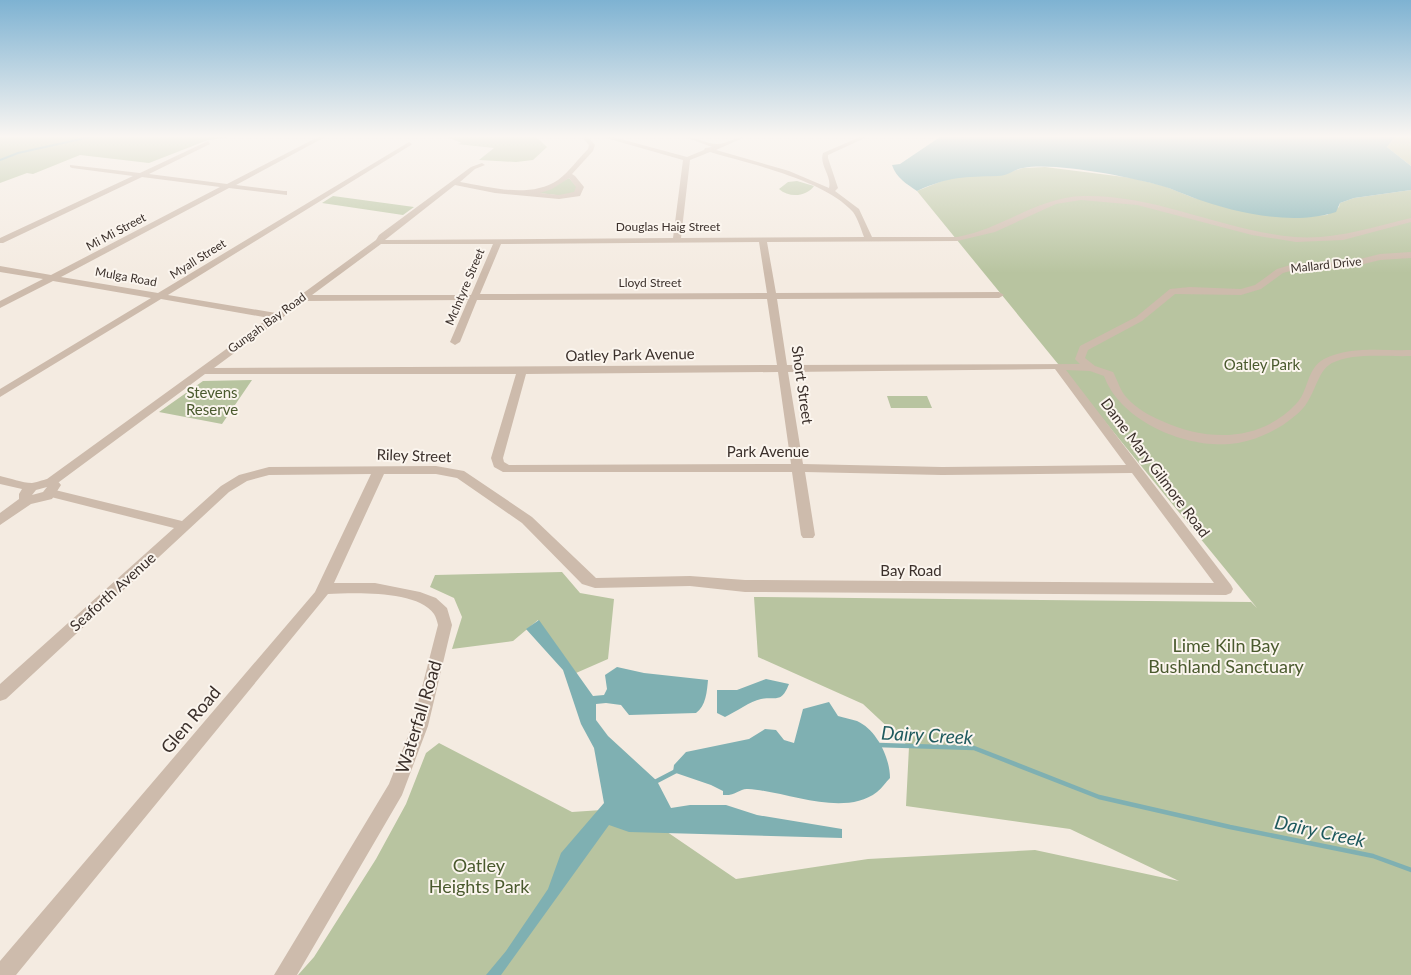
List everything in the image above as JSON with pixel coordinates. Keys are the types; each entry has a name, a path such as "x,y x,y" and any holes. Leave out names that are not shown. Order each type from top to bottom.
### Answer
{"street":[{"path":"0,235 120,182"},
{"path":"202,182 284,193"},
{"name":"Mi Mi Street","path":"0,305 235,182"},
{"name":"Myall Street","path":"0,394 346,182"},
{"path":"526,193 556,182"},
{"path":"455,183 559,197 577,194 580,187 577,182"},
{"path":"677,240 684,182"},
{"path":"810,182 830,191 855,210 869,239"},
{"path":"830,191 834,188 834,182"},
{"name":"Gungah Bay Road","path":"51,487 202,371 379,242 382,237 455,183"},
{"path":"0,241 66,210 94,194"},
{"name":"Douglas Haig Street","path":"379,242 957,239 979,235 1037,208 1072,199 1108,199 1144,204 1234,230 1289,239 1342,238 1411,220"},
{"path":"58,208 66,210"},
{"path":"0,235 10,236"},
{"name":"Short Street","path":"763,240 773,295 808,535"},
{"name":"McIntyre Street","path":"455,342 498,241"},
{"name":"Mallard Drive","path":"1081,359 1084,348 1139,319 1173,292 1190,290 1241,292 1258,288 1280,271 1297,266 1348,265 1395,255 1411,255"},
{"name":"Mulga Road","path":"0,269 276,316"},
{"name":"Lloyd Street","path":"301,298 999,295"},
{"path":"1058,366 1091,368 1109,374 1113,387 1128,406 1157,422 1194,436 1237,440 1254,434 1297,410 1308,397 1312,377 1326,362 1348,356 1411,352"},
{"path":"1058,366 1081,359 1091,368"},
{"name":"Oatley Park Avenue","path":"202,371 522,371 1058,366"},
{"name":"Dame Mary Gilmore Road","path":"1058,366 1226,589"},
{"name":"Park Avenue","path":"522,371 497,458 498,464 502,467 513,470 798,468 942,471 1135,469"},
{"name":"Glen Road","path":"2,975 325,589 379,470"},
{"name":"Riley Street","path":"226,489 243,478 269,472 443,470 460,474 530,522 587,580 595,583"},
{"path":"0,480 42,498 51,487 184,526"},
{"name":"Seaforth Avenue","path":"0,694 226,489"},
{"path":"0,520 30,493"},
{"name":"Bay Road","path":"595,583 690,581 745,586 1226,589"},
{"name":"Waterfall Road","path":"285,975 396,789 420,726 445,625 442,610 431,601 421,597 366,588 325,589"}],"green space":[{"path":"560,182 573,182 578,188 576,193 565,196 538,193"},
{"path":"787,182 802,182 814,186 811,190 797,195 788,194 779,189"},
{"path":"938,182 1150,182 1194,198 1295,217 1327,215 1339,207 1340,203 1354,198 1411,190 1411,975 298,975 314,957 376,859 406,804 426,753 439,743 572,812 632,808 736,879 868,859 1035,850 1179,881 1070,829 906,806 909,747 863,704 758,657 754,597 1251,602 1257,608 917,191"},
{"path":"333,196 414,207 403,215 322,203"},
{"name":"Stevens Reserve","path":"252,380 222,424 159,412 203,381"},
{"path":"887,396 927,396 932,408 891,408"},
{"path":"562,572 580,593 614,599 608,659 576,673 538,620 513,641 452,649 462,617 454,598 430,587 435,575"}],"water":[{"path":"905,182 938,182 917,191"},
{"path":"1150,182 1411,182 1411,190 1354,198 1340,203 1336,212 1301,218 1283,218 1246,213 1194,198"},
{"path":"539,620 593,696 604,695 607,689 605,675 617,667 644,673 708,680 704,702 696,713 629,715 621,705 596,704 596,720 608,736 657,781 671,808 690,805 726,805 757,815 842,829 842,838 629,832 609,825 501,975 486,975 506,951 548,889 561,853 604,803 594,748 581,724 563,670 526,629"},
{"path":"766,679 789,684 781,697 757,700 725,717 717,713 717,690 737,690"},
{"path":"829,702 838,716 857,721 871,731 881,745 888,762 890,778 877,792 863,799 848,803 831,803 748,789 723,795 723,791 711,785 673,772 674,765 686,752 749,739 765,729 776,730 784,740 794,743 803,709"}],"waterway":[{"name":"Dairy Creek","path":"878,745 974,748 1099,797 1230,827 1373,856 1411,870"},
{"name":"Dairy Creek","path":"653,783 676,771"}],"park label":[{"name":"Oatley Park","path":"1262,365"},
{"name":"Lime Kiln Bay Bushland Sanctuary","path":"1226,656"},
{"name":"Oatley Heights Park","path":"479,876"}]}
